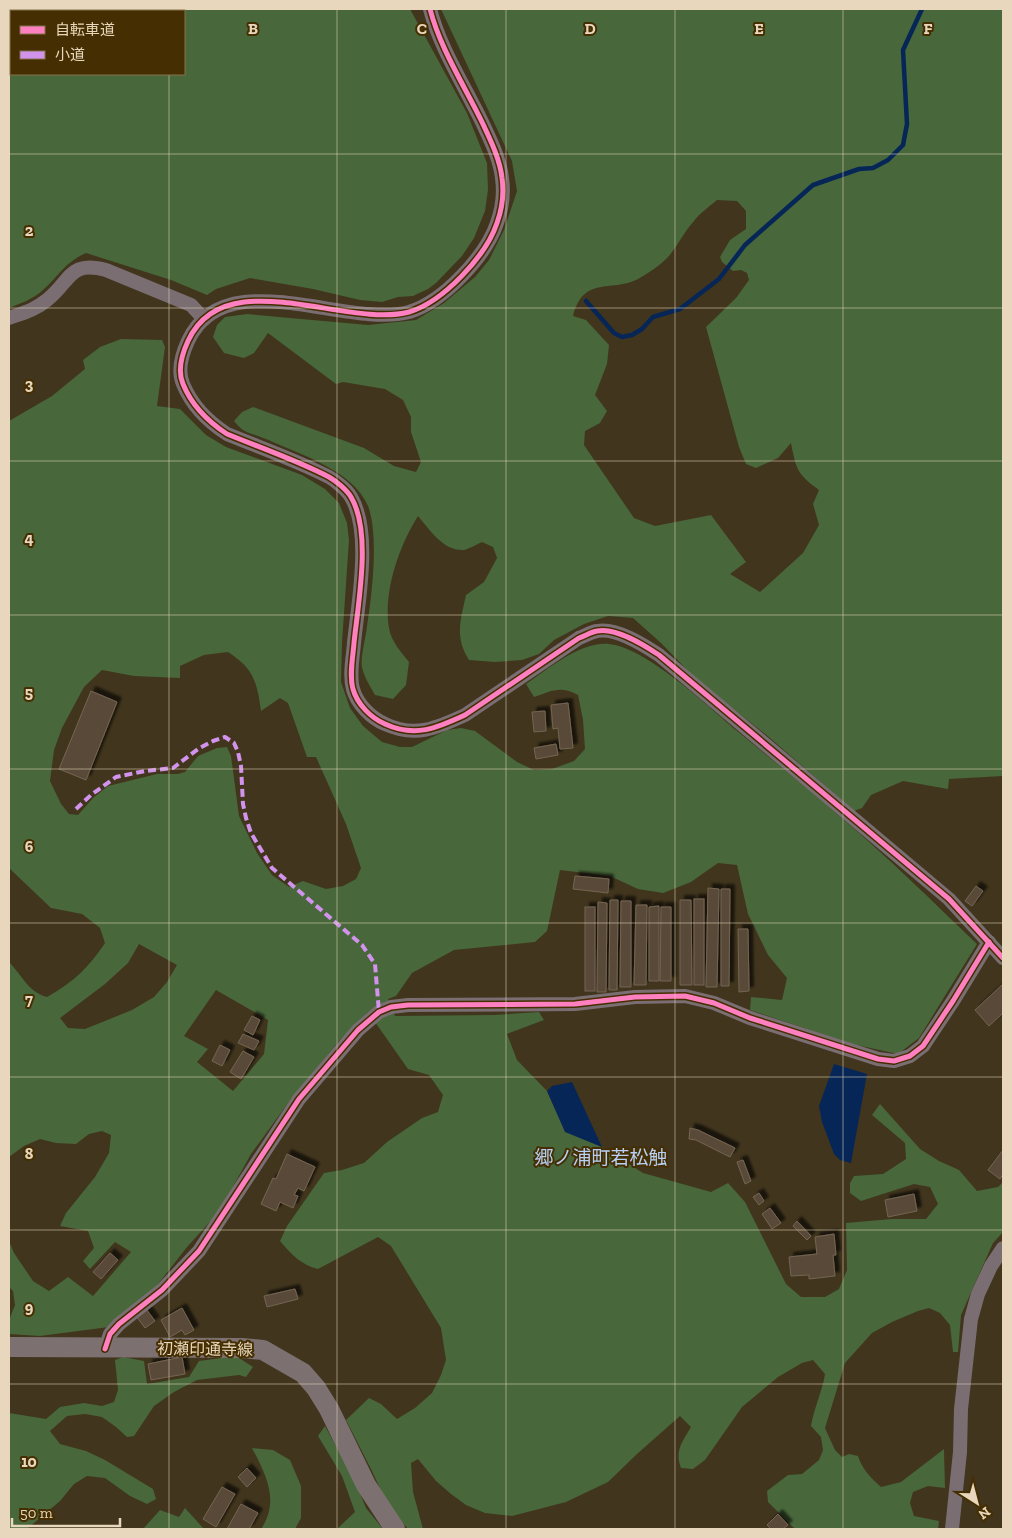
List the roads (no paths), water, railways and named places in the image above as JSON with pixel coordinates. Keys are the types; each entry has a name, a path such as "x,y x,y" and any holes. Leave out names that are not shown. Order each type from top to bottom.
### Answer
{"main road":[{"name":"初瀬印通寺線","path":"9,1347 105,1349 242,1348 262,1350 303,1373 316,1388 329,1409 366,1485 395,1529"}],"street":[{"path":"430,9 435,29 488,135 502,178 503,198 497,223 487,245 465,273 438,297 411,311 390,315 357,313 272,301 249,301 228,304 204,318 190,337 182,354 181,380 186,392 196,408 212,424 227,434 330,478 350,494 357,508 362,526 362,568 352,668 353,689 362,705 374,719 387,725 408,732 424,731 465,715 579,638 598,630 628,637 645,645 659,655 949,900 1003,958"},
{"path":"9,318 33,311 49,299 73,272 82,267 94,266 192,305 204,318"},
{"path":"105,1349 110,1334 118,1324 162,1290 199,1251 299,1099 358,1030 378,1012 391,1007 408,1005 575,1004 635,997 685,996 714,1003 750,1018 878,1059 894,1061 910,1056 923,1046 989,942"},
{"path":"952,1529 960,1452 961,1409 971,1319 978,1294 991,1266 1003,1248"}],"water":[{"path":"834,1064 867,1074 851,1163 840,1160 834,1154 822,1122 819,1106"},
{"path":"572,1082 602,1147 565,1132 547,1091 552,1086"}],"waterway":[{"path":"586,301 614,333 622,337 632,335 642,329 653,317 680,309 719,279 745,245 813,185 859,169 873,168 888,160 903,145 907,124 903,50 922,9"}],"district":[{"name":"郷ノ浦町若松触","path":"601,1157"}]}
